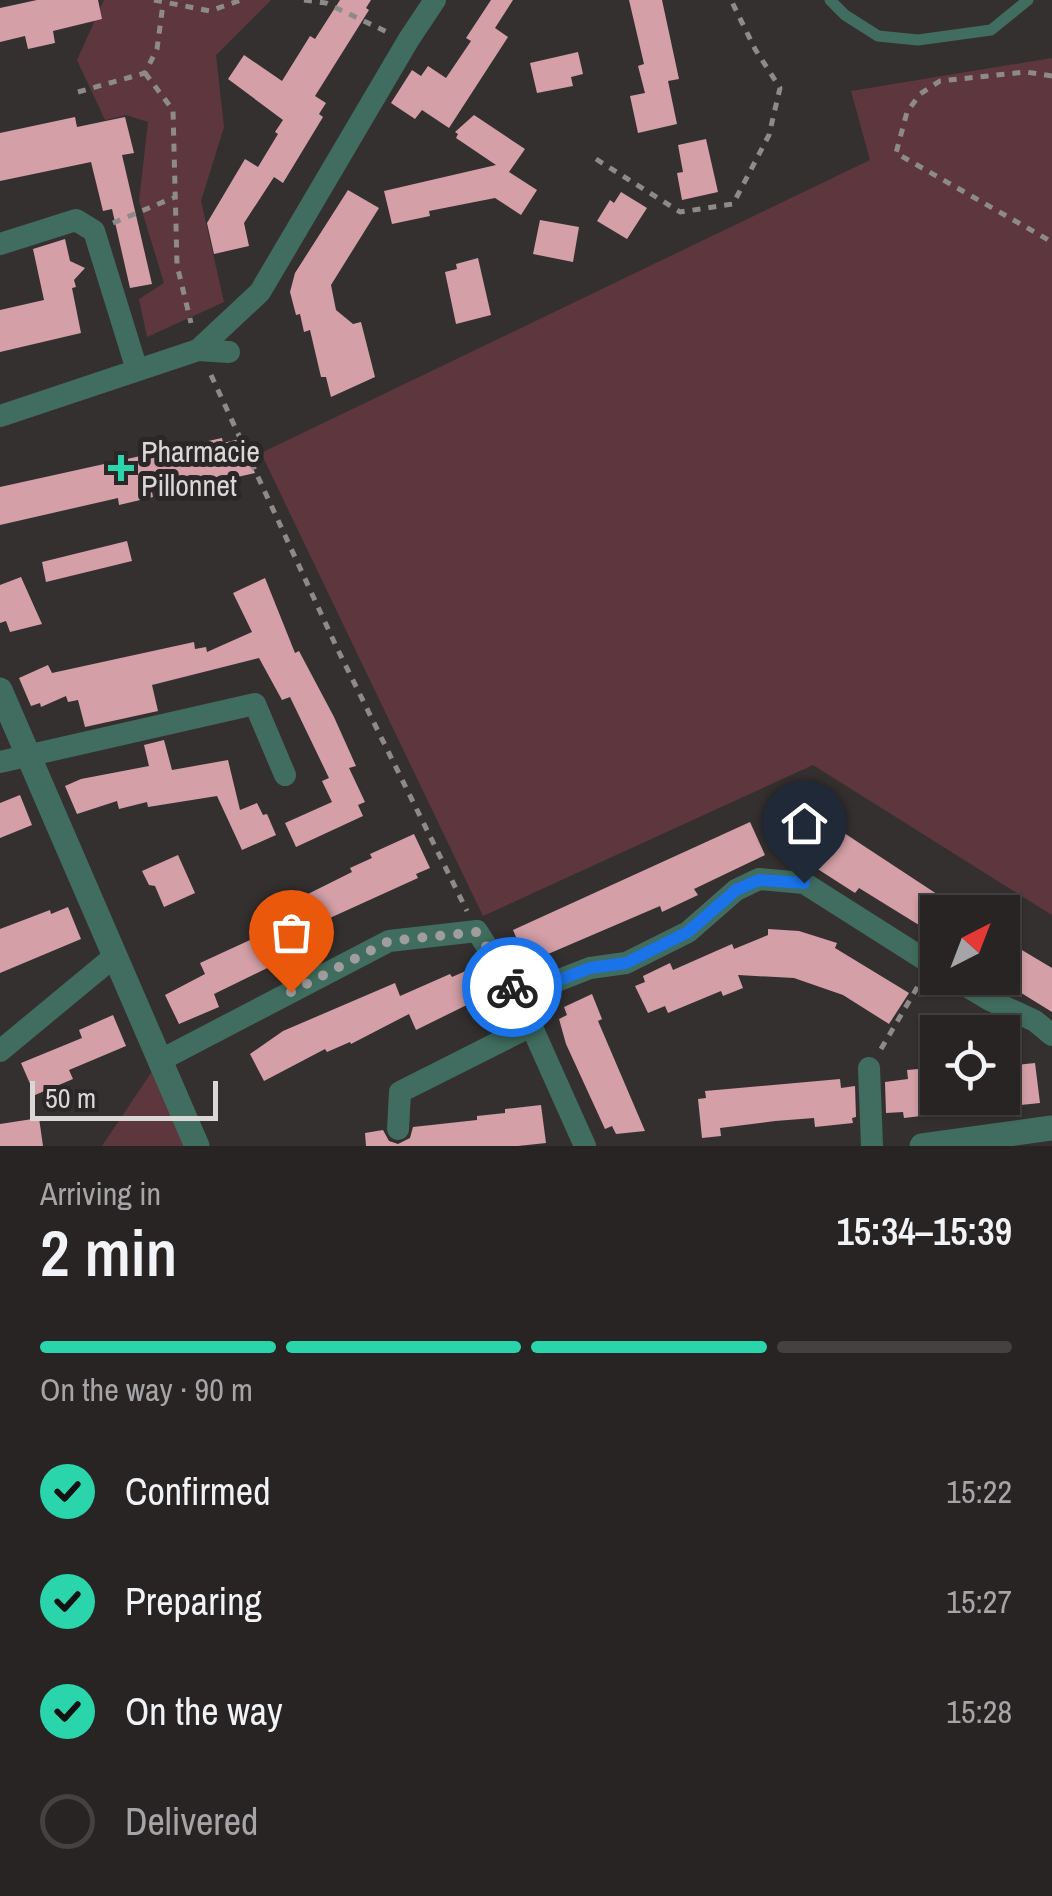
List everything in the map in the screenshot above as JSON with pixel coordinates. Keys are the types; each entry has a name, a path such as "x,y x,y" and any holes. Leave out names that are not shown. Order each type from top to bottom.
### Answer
{"street":[{"path":"198,350 260,292 435,0"},
{"path":"0,244 76,220 94,231 137,370"},
{"path":"0,416 198,350 229,352"},
{"path":"0,690 196,1146"},
{"path":"0,762 255,704 285,775"},
{"path":"518,996 590,968 626,963 688,932 736,890 759,880 804,883 920,957"},
{"path":"160,1061 389,941 477,932 518,996 585,1146"},
{"path":"0,1052 116,955"},
{"path":"982,995 1035,1021 1052,1035"},
{"path":"398,1129 400,1092 531,1026"},
{"path":"869,1068 872,1146"},
{"path":"922,1146 1052,1128"}],"lane":[{"path":"830,0 878,36 918,40 991,30 1028,0"}],"path":[{"path":"154,0 210,11 241,0"},
{"path":"304,0 326,3 370,26 409,39"},
{"path":"596,159 680,212 733,204 769,135 780,88 755,49 732,0"},
{"path":"78,92 145,73 157,49 163,4"},
{"path":"1052,76 1026,72 940,81 920,94 907,112 896,153 1052,242"},
{"path":"145,73 173,110 178,265 198,350 336,646 477,932"},
{"path":"94,231 175,198"},
{"path":"869,1068 920,988"}],"shaded area":[{"path":"104,0 271,0 216,55 224,127 201,201 224,302 147,337 139,299 164,283 139,201 148,122 126,115 105,120 77,60"},
{"path":"1052,58 1052,915 813,765 483,916 261,453 870,160 851,91"},
{"path":"159,1061 197,1146 102,1146"}],"building":[{"path":"37,0 98,0 102,19 53,31 55,43 28,49 25,36 0,42 0,8"},
{"path":"340,0 371,0 366,8 369,10 315,96 326,103 319,114 323,117 283,183 274,177 244,223 249,246 214,254 207,223 245,159 258,167 283,120 228,79 244,55 282,81 310,36 315,39"},
{"path":"491,0 513,0 495,28 508,37 449,128 422,110 415,119 391,103 412,70 421,76 428,66 446,78 471,41 466,38"},
{"path":"629,0 662,0 679,79 668,81 677,124 638,133 630,96 645,93 638,66 644,64"},
{"path":"578,52 583,74 571,77 573,86 537,93 530,63"},
{"path":"474,115 525,149 509,172 537,190 521,215 495,198 429,211 430,216 392,224 384,191 496,165 456,138 455,132"},
{"path":"75,117 77,127 125,117 134,153 122,155 152,284 130,288 112,209 103,211 91,162 0,181 0,133"},
{"path":"706,139 718,192 682,200 677,173 683,172 678,145"},
{"path":"348,190 379,208 331,285 336,310 353,324 361,322 375,377 331,397 326,377 321,377 310,330 304,332 290,292 295,273"},
{"path":"621,192 647,208 627,239 597,221 610,200 614,203"},
{"path":"540,220 579,227 573,262 533,254"},
{"path":"65,239 70,261 85,268 72,288 81,333 0,352 0,310 44,300 33,249"},
{"path":"478,258 491,315 456,324 445,272 457,269 456,264"},
{"path":"222,438 223,443 240,439 255,473 233,478 231,474 160,490 152,492 153,497 119,505 118,498 0,525 0,487"},
{"path":"127,541 132,561 46,582 42,562"},
{"path":"21,577 42,624 10,632 6,621 0,623 0,585"},
{"path":"265,578 295,653 299,651 356,766 349,768 365,802 358,805 363,816 296,847 285,823 332,802 322,781 329,778 290,697 282,700 259,658 152,685 158,711 85,727 78,700 68,702 66,696 41,707 40,703 31,706 19,678 48,665 52,673 194,642 195,649 206,647 207,652 252,632 233,593"},
{"path":"164,740 172,770 228,760 240,810 257,803 276,835 242,850 217,796 148,807 147,802 119,809 117,801 77,814 65,786 81,779 149,766 144,745"},
{"path":"20,795 32,825 0,838 0,803"},
{"path":"800,804 938,895 920,895 920,926 859,888 855,893 774,841"},
{"path":"750,822 765,855 694,889 698,895 662,912 660,906 527,963 513,930"},
{"path":"414,834 430,868 416,874 418,878 288,937 296,954 214,994 219,1007 179,1024 165,995 205,974 200,963 283,925 276,910 352,872 350,868 372,858 370,854"},
{"path":"178,855 195,893 164,907 155,886 149,885 142,871"},
{"path":"68,907 81,939 0,973 0,929"},
{"path":"768,929 799,931 837,943 835,948 909,993 889,1024 843,995 794,978 738,975 743,988 723,996 721,991 668,1013 665,1006 648,1013 635,986 645,982 643,976 670,963 673,970 732,944 734,949 768,935"},
{"path":"1020,949 1052,968 1052,1012 1020,992"},
{"path":"468,970 481,998 416,1030 409,1014 351,1044 327,1052 325,1049 264,1081 250,1054 283,1031 395,983 400,996"},
{"path":"592,994 602,1019 598,1021 645,1131 616,1134 612,1126 605,1129 566,1044 559,1019 567,1015 564,1007"},
{"path":"113,1015 126,1046 69,1070 73,1079 35,1095 21,1063 82,1038 79,1030"},
{"path":"1035,1063 1040,1103 1020,1105 1020,1065"},
{"path":"920,1069 920,1115 930,1115 904,1118 903,1112 886,1113 885,1082 908,1079 907,1070"},
{"path":"840,1079 841,1088 855,1086 853,1123 815,1127 814,1118 775,1121 720,1128 721,1136 702,1138 698,1099 706,1098 705,1091"},
{"path":"541,1105 546,1143 366,1146 365,1133 383,1130 389,1141 398,1144 410,1138 413,1127 477,1120 477,1116 505,1113 505,1109"},
{"path":"39,1118 43,1146 0,1146 0,1124"}],"way so far":[{"path":"291,992 389,941 477,932 512,987"}],"place":[{"name":"Pharmacie Pillonnet","path":"121,468"}],"route":[{"path":"512,987 518,996 590,968 626,963 688,932 736,890 759,880 804,883"}]}
